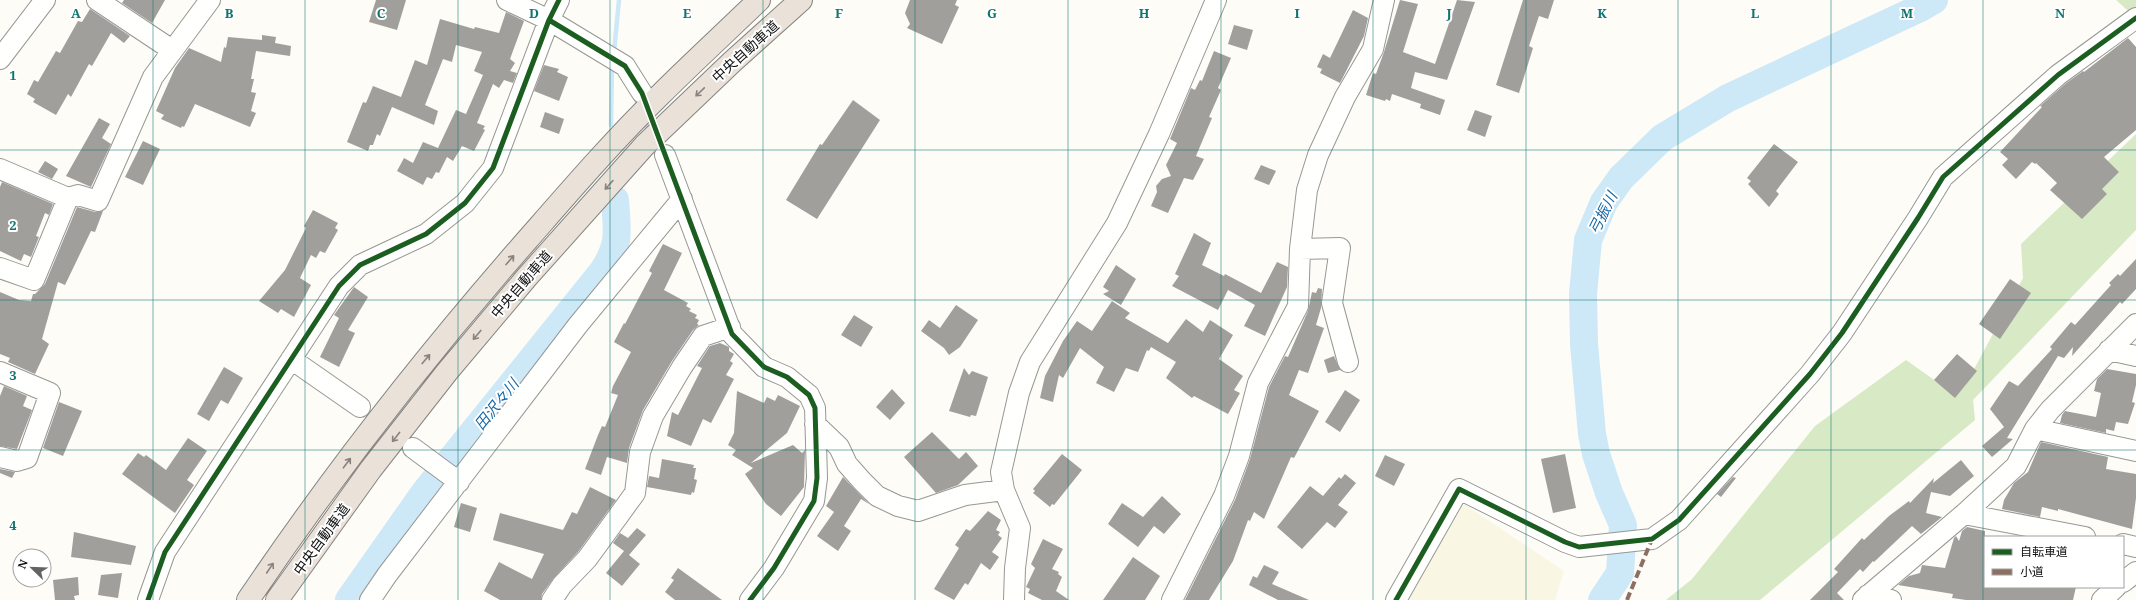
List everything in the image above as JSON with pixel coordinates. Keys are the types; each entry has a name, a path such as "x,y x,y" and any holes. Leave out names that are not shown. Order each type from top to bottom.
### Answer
{"highway":[{"name":"中央自動車道","path":"248,600 295,531 416,371 490,282 658,97 759,0"},
{"name":"中央自動車道","path":"277,600 371,469 447,372 526,277 645,145 732,62 801,0"}],"street":[{"path":"0,59 45,0"},
{"path":"97,0 172,50"},
{"path":"0,169 68,198 78,194 98,200 153,77 210,0"},
{"path":"507,0 549,20 622,64 642,93"},
{"path":"148,600 165,552 339,286 360,265 426,234 465,203 493,168 549,20 559,0"},
{"path":"1014,600 1015,568 1020,528 1004,490 1001,472 1019,393 1030,362 1117,223 1159,134 1216,0"},
{"path":"1172,600 1224,496 1239,456 1258,383 1298,306 1300,249 1307,190 1318,155 1345,97 1373,49 1384,0"},
{"path":"1396,600 1459,489 1564,542 1579,547 1652,539 1679,520 1810,374 1842,333 1918,218 1943,177 2058,75 2136,18"},
{"path":"665,155 732,334 764,367 787,377 809,395 815,408 817,478 814,501 774,568 750,600"},
{"path":"0,268 34,280 68,198"},
{"path":"370,600 387,575 578,325 682,199"},
{"path":"1300,249 1340,248 1332,303 1348,362"},
{"path":"1865,598 1964,514 2016,466 2035,429 2050,410 2136,324"},
{"path":"552,600 562,585 587,559 635,493 640,452 653,416 682,367 703,336 730,327"},
{"path":"2109,350 2136,356"},
{"path":"291,359 360,407"},
{"path":"0,372 50,393 27,458 17,461 0,457"},
{"path":"815,424 839,447 848,464 877,496 898,506 918,511 965,494 1004,490"},
{"path":"2035,429 2136,451"},
{"path":"412,448 458,482"},
{"path":"1964,514 2081,536"},
{"path":"2124,544 2136,547"},
{"path":"2124,581 2136,572"},
{"path":"2102,600 2115,588"},
{"path":"1865,598 1891,600"}],"shaded area":[{"path":"1464,504 1564,571 1555,600 1407,600"}],"green space":[{"path":"2116,0 2136,0 2136,18"},
{"path":"2136,134 2136,230 1973,400 1975,420 1760,600 1666,600 1692,579 1815,426 1906,360 1950,391 1965,386 2023,278 2021,244"}],"building":[{"path":"124,0 165,0 152,23 122,3"},
{"path":"376,0 406,0 397,30 369,22"},
{"path":"910,0 957,0 955,5 959,7 942,44 907,28 910,24 905,13"},
{"path":"1400,0 1418,4 1403,52 1435,64 1457,0 1475,2 1447,80 1415,72 1411,88 1445,100 1440,115 1420,108 1421,104 1392,94 1390,101 1386,99 1385,101 1366,95 1373,73 1376,74 1384,52"},
{"path":"1523,0 1554,0 1548,19 1539,16 1529,46 1533,48 1519,93 1496,85"},
{"path":"90,9 130,36 124,43 111,33 92,66 89,64 71,97 68,94 56,115 33,102 35,99 27,94 34,80 38,82 56,51 60,53 78,21 82,22"},
{"path":"1353,10 1368,18 1364,36 1340,83 1320,73 1322,69 1317,67 1323,54 1330,58"},
{"path":"506,12 524,21 510,59 515,63 510,71 517,73 513,83 504,80 499,88 493,84 477,123 485,126 483,129 485,130 474,151 462,146 453,161 447,157 439,173 436,172 432,179 427,177 423,185 397,171 404,158 413,163 423,142 438,148 456,110 466,114 483,75 474,71 482,52 456,45 452,62 443,59 425,105 438,111 434,125 392,107 380,136 377,134 373,145 370,145 368,151 347,142 363,102 366,103 373,86 401,97 415,60 427,65 440,19 474,29 475,27 499,33"},
{"path":"1234,25 1253,30 1247,50 1228,44"},
{"path":"262,35 276,37 275,43 291,46 290,56 256,51 251,79 254,79 251,92 256,93 251,111 256,113 250,127 195,104 184,127 182,126 181,128 161,119 164,115 156,111 175,68 189,48 221,62 228,37 262,40"},
{"path":"2128,38 2136,47 2136,130 2104,157 2119,172 2102,189 2107,194 2082,219 2050,190 2057,183 2036,163 2035,164 2032,162 2016,179 2002,165 2008,159 2000,152 2042,107 2040,106 2065,84 2083,71 2084,72"},
{"path":"1214,51 1231,58 1218,88 1221,90 1209,117 1212,118 1196,156 1204,159 1193,180 1184,178 1168,213 1151,206 1157,192 1156,186 1162,179 1171,176 1166,165 1177,143 1170,139 1191,88 1195,90 1200,80 1202,81"},
{"path":"544,65 559,69 557,72 568,77 559,101 534,91"},
{"path":"853,100 880,120 817,219 786,200 820,144 822,145"},
{"path":"1475,110 1492,116 1485,137 1467,130"},
{"path":"545,112 564,119 559,134 540,127"},
{"path":"99,118 110,124 102,138 111,144 91,187 66,176"},
{"path":"143,141 160,149 143,185 125,177"},
{"path":"1774,144 1798,162 1776,191 1779,194 1769,207 1748,184 1751,181 1747,178"},
{"path":"45,161 58,169 52,179 38,172"},
{"path":"1261,165 1276,171 1269,185 1254,179"},
{"path":"2,182 53,204 49,215 45,213 36,236 39,237 31,257 24,254 21,261 0,251 0,187"},
{"path":"77,207 95,212 103,211 95,232 91,231 65,285 58,282 42,339 49,344 35,374 8,362 10,358 0,354 0,292 19,300 31,301 33,294 35,294 45,284"},
{"path":"313,210 338,223 335,228 338,230 325,253 320,251 316,258 311,255 300,278 311,285 294,317 281,309 278,313 259,301 285,270 306,228 304,226"},
{"path":"1194,233 1211,243 1202,265 1224,276 1225,274 1261,293 1277,262 1288,267 1287,287 1265,336 1244,326 1255,305 1228,290 1218,310 1172,286 1179,276 1175,274"},
{"path":"663,244 682,253 664,290 688,303 686,306 691,309 689,311 697,315 695,318 699,320 697,324 699,325 693,330 672,361 643,410 629,448 627,463 607,457 601,475 585,469 602,426 605,427 618,395 611,393 613,386 631,352 614,342 652,273 649,271"},
{"path":"2136,259 2136,289 2122,304 2120,302 2072,356 2073,347 2064,358 2058,356 2007,438 2013,439 1992,457 1982,446 2004,427 1990,409 2009,381 2018,386 2052,349 2050,347 2071,322 2075,325 2111,285 2109,283 2118,274 2120,276"},
{"path":"1116,265 1136,279 1121,305 1103,294 1109,291 1103,287"},
{"path":"2010,279 2031,293 2000,339 1979,324"},
{"path":"354,287 368,297 348,330 355,333 339,367 320,357 339,318 334,315"},
{"path":"1318,288 1322,289 1321,308 1316,325 1324,328 1308,373 1299,370 1289,395 1319,411 1294,458 1291,457 1264,519 1254,512 1250,521 1248,520 1233,561 1209,600 1185,600 1235,500 1250,459 1269,387 1285,356 1288,357 1308,311 1312,292 1316,293"},
{"path":"1112,301 1130,313 1125,318 1168,343 1186,319 1203,332 1210,320 1233,335 1219,359 1243,376 1234,390 1240,393 1228,414 1194,396 1192,398 1166,378 1176,362 1151,347 1149,351 1147,350 1138,372 1126,368 1114,392 1096,383 1104,367 1080,348 1063,378 1059,375 1053,402 1040,398 1045,376 1063,341 1077,321 1092,331"},
{"path":"956,305 978,320 960,347 949,355 944,348 921,331 929,320 940,328"},
{"path":"854,315 873,327 861,347 841,335"},
{"path":"720,343 729,347 729,351 734,354 730,361 733,363 726,375 734,379 711,423 703,419 691,446 667,436 672,412 678,415 702,368 697,366 710,346"},
{"path":"1957,354 1977,371 1955,398 1934,380"},
{"path":"1334,356 1340,370 1328,373 1324,360"},
{"path":"224,367 243,378 228,404 221,400 209,421 197,414"},
{"path":"964,368 969,375 972,371 988,377 976,416 971,415 970,417 949,411"},
{"path":"2107,369 2136,374 2136,385 2132,402 2135,403 2128,424 2116,422 2114,431 2106,429 2106,433 2060,423 2062,415 2065,411 2096,417 2101,393 2094,391 2097,379"},
{"path":"4,386 27,396 23,406 32,410 17,449 0,446 0,396"},
{"path":"892,389 905,403 890,420 876,407"},
{"path":"1345,390 1360,400 1340,432 1325,422"},
{"path":"737,391 764,403 767,397 775,401 778,395 800,406 787,433 751,463 793,445 802,453 805,450 804,487 781,516 766,504 745,474 753,468 732,455 736,450 728,445 734,433"},
{"path":"59,402 82,411 63,456 43,448"},
{"path":"932,432 959,459 966,452 978,466 958,485 936,493 904,457"},
{"path":"188,438 207,451 187,480 194,485 175,513 122,474 138,453 144,457 146,455 166,470"},
{"path":"2041,442 2108,457 2106,469 2136,474 2136,498 2132,529 2058,509 2058,511 2042,507 2040,517 2002,509 2004,500 2014,483 2028,472"},
{"path":"1062,454 1082,470 1054,505 1052,504 1050,507 1033,493 1035,491 1033,489"},
{"path":"1565,454 1576,508 1553,513 1541,459"},
{"path":"1385,455 1405,464 1394,486 1375,476"},
{"path":"662,459 694,465 693,468 696,468 694,479 697,480 694,493 692,492 691,495 647,487 649,476 659,478"},
{"path":"1961,460 1974,476 1950,496 1931,492 1926,513 1942,517 1921,534 1912,526 1863,572 1860,569 1837,593 1844,600 1810,600 1838,572 1834,569 1862,538 1864,540 1889,516 1909,501 1910,503 1934,478 1933,483"},
{"path":"0,469 15,472 12,478 0,473"},
{"path":"1345,474 1356,483 1338,505 1348,512 1335,528 1327,522 1302,549 1277,527 1310,486 1323,496 1339,477 1341,479"},
{"path":"843,477 869,504 861,499 844,526 851,531 838,551 817,536 834,512 826,506"},
{"path":"1733,477 1736,478 1721,497 1717,494"},
{"path":"590,487 616,500 578,552 553,579 542,594 541,600 500,600 484,591 499,562 532,579 544,554 493,540 500,513 563,530 572,512 577,514"},
{"path":"1162,496 1181,514 1164,534 1154,526 1138,547 1108,524 1122,503 1143,517"},
{"path":"461,503 477,508 470,532 454,527"},
{"path":"988,511 1001,520 996,530 1000,532 998,535 1002,538 992,552 999,557 990,570 981,563 968,585 965,583 954,600 934,589 959,548 955,545 966,529 970,531"},
{"path":"1967,527 1985,531 1984,588 2076,588 2073,600 1966,600 1952,598 1953,594 1898,585 1909,576 1920,573 1922,565 1945,568 1954,538 1956,536 1959,541 1962,531"},
{"path":"637,528 646,535 629,555 640,564 622,586 606,573 624,551 613,543 620,533 628,538"},
{"path":"74,532 136,546 131,565 71,557"},
{"path":"1043,539 1063,549 1052,569 1059,572 1058,574 1062,577 1056,591 1069,600 1042,600 1028,593 1030,589 1026,587 1035,568 1031,564"},
{"path":"1133,557 1160,576 1145,600 1103,600"},
{"path":"1264,565 1279,572 1272,584 1309,600 1278,600 1249,585 1253,576 1257,578"},
{"path":"678,568 722,600 675,600 665,592 674,580 671,578"},
{"path":"122,573 118,598 98,595 101,575"},
{"path":"78,577 79,595 74,596 75,600 55,600 53,580"}],"waterway":[{"name":"田沢々川","path":"614,52 619,0"},
{"name":"弓振川","path":"1602,600 1620,573 1623,525 1609,493 1596,454 1592,434 1584,344 1583,294 1588,240 1604,202 1621,178 1662,138 1728,98 1934,0"},
{"name":"田沢々川","path":"611,125 612,65"},
{"name":"田沢々川","path":"349,600 425,492 603,271 613,253 615,245 617,229 615,200"}],"tunnel":[{"path":"642,93 665,155"}],"marked path":[{"path":"1627,600 1652,539"}],"cycle path":[{"path":"148,600 165,552 339,286 360,265 426,234 465,203 493,168 549,20 559,0"},
{"path":"1396,600 1459,489 1565,542 1579,547 1652,539 1679,520 1810,374 1842,333 1918,218 1943,177 2058,75 2136,18"},
{"path":"549,20 625,66 642,93 732,334 764,367 787,377 809,395 815,408 817,478 814,501 774,568 750,600"}]}
